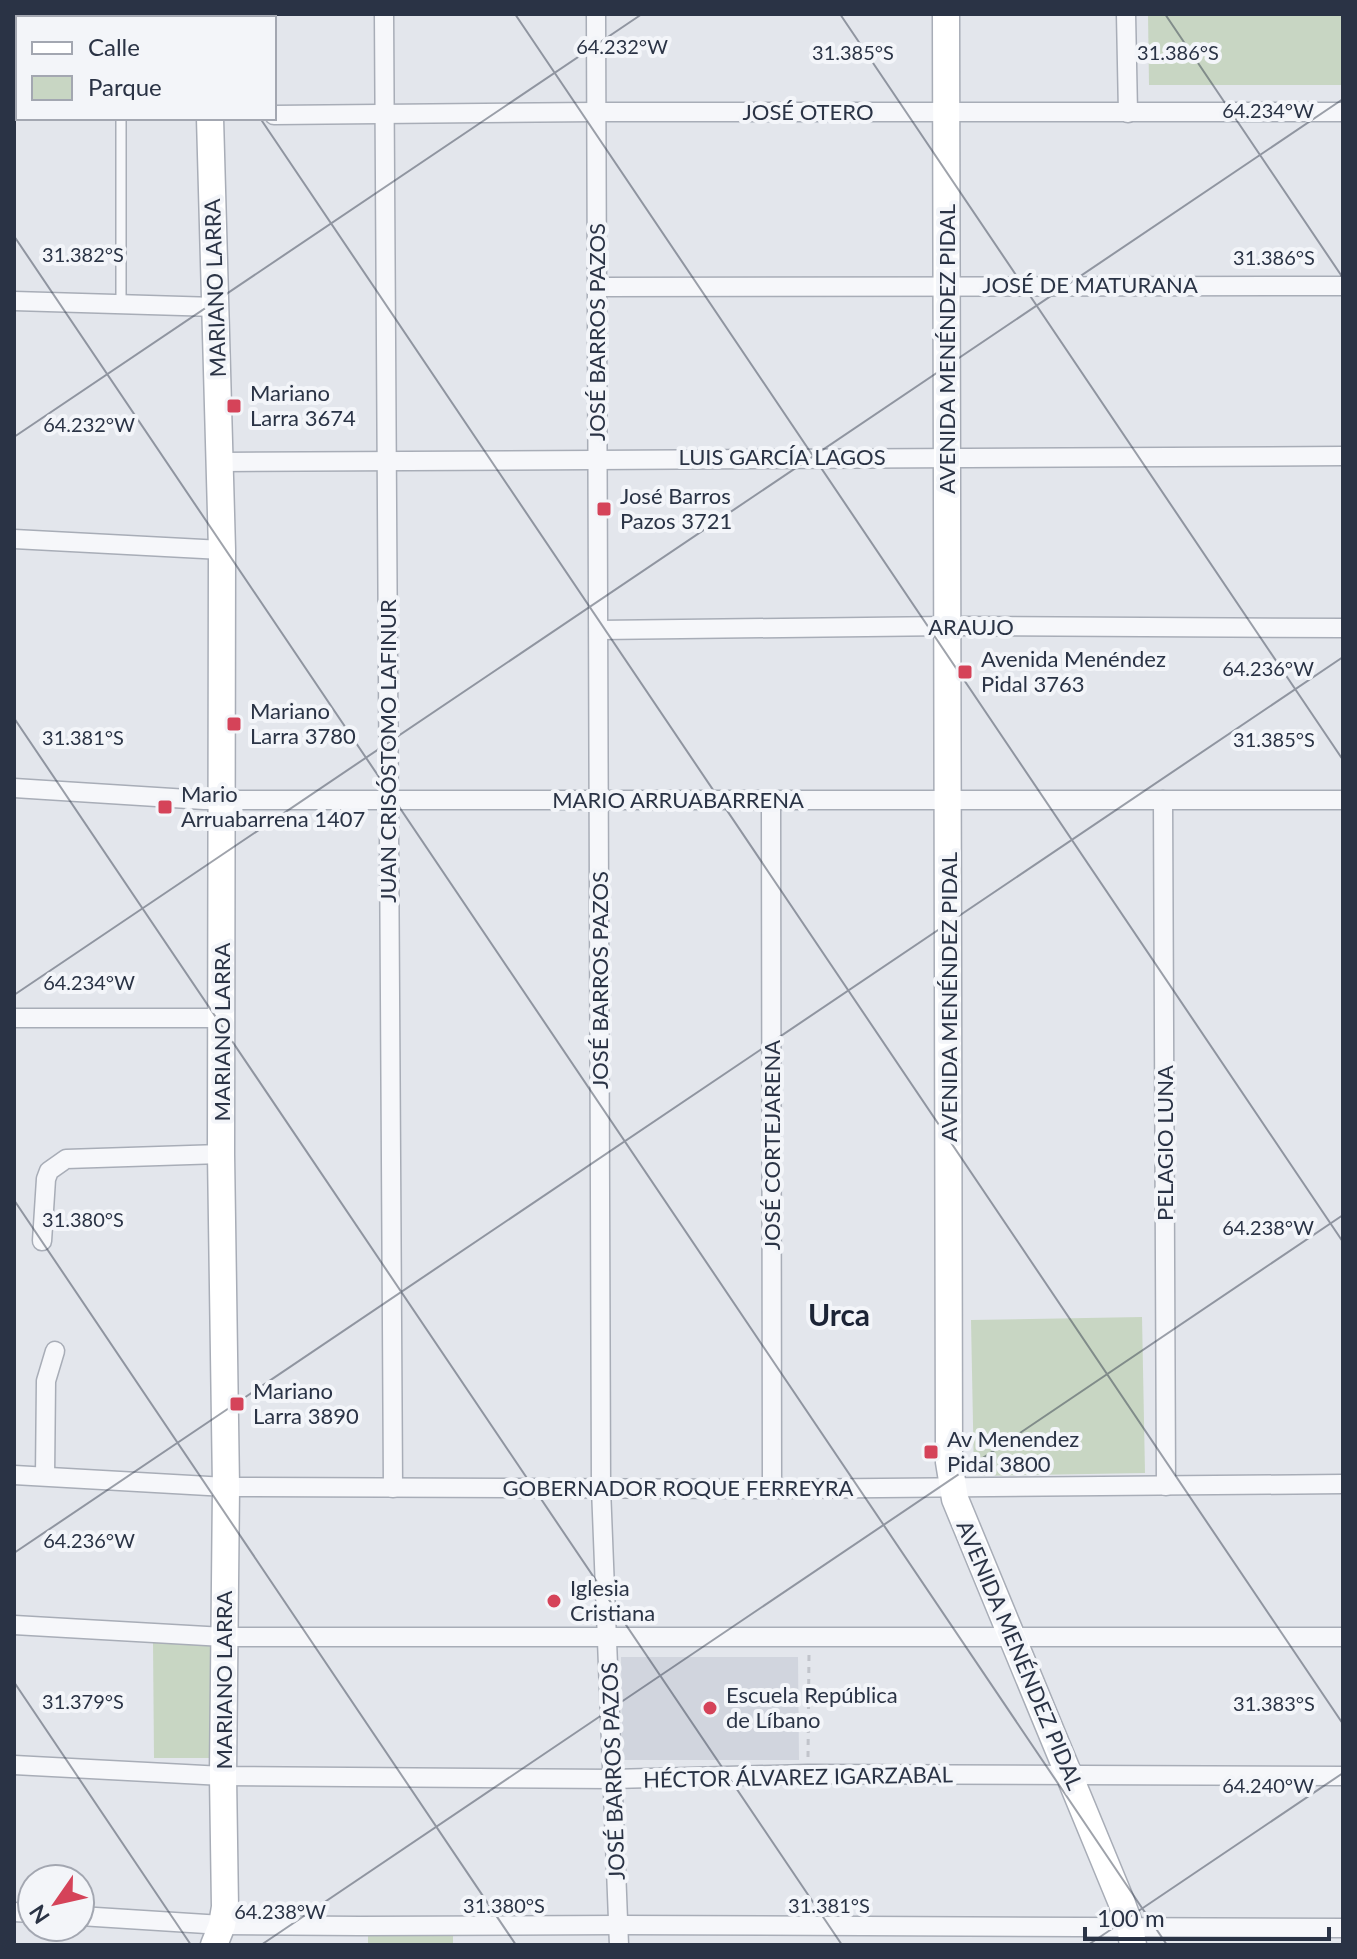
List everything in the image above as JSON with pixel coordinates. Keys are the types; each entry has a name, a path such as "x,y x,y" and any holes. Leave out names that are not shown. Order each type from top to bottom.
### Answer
{"main road":[{"name":"AVENIDA MENÉNDEZ PIDAL","path":"946,14 951,1486 1071,1776 1131,1936"},
{"name":"MARIANO LARRA","path":"210,120 222,462 221,1154 226,1487 225,1907 218,1935"}],"street":[{"name":"JUAN CRISÓSTOMO LAFINUR","path":"384,14 393,1488"},
{"name":"JOSÉ BARROS PAZOS","path":"596,14 601,1488 619,1945"},
{"path":"1126,14 1128,113"},
{"name":"JOSÉ OTERO","path":"276,115 1343,112"},
{"name":"JOSÉ DE MATURANA","path":"598,287 1343,286"},
{"path":"14,301 216,307"},
{"name":"LUIS GARCÍA LAGOS","path":"222,462 1343,456"},
{"path":"14,539 222,550"},
{"name":"ARAUJO","path":"599,630 949,626 1343,628"},
{"name":"MARIO ARRUABARRENA","path":"14,788 223,800 1343,800"},
{"name":"PELAGIO LUNA","path":"1163,800 1166,1486"},
{"name":"JOSÉ CORTEJARENA","path":"771,801 772,1489"},
{"path":"14,1018 221,1018"},
{"path":"42,1241 46,1179 49,1171 66,1159 221,1154"},
{"path":"45,1476 46,1381 55,1351"},
{"name":"GOBERNADOR ROQUE FERREYRA","path":"14,1475 226,1487 772,1489 1343,1484"},
{"path":"14,1625 224,1637 1343,1637"},
{"name":"HÉCTOR ÁLVAREZ IGARZABAL","path":"14,1765 223,1776 612,1779 808,1774 1343,1776"},
{"path":"96,1918 218,1935 360,1936 471,1925 619,1925 777,1936 1283,1937 1343,1928"},
{"path":"471,1925 471,1945"}],"lane":[{"path":"121,120 121,306"}],"path":[{"path":"808,1774 809,1637"}],"shaded area":[{"name":"Escuela República de Líbano","path":"621,1657 798,1657 799,1760 622,1760"}],"green space":[{"path":"1148,14 1343,14 1343,85 1149,85"},
{"path":"1142,1317 1145,1473 974,1476 971,1320"},
{"path":"153,1643 213,1643 213,1758 154,1758"},
{"path":"453,1934 453,1945 368,1945 368,1936"}],"place":[{"name":"Mariano Larra 3674","path":"234,406"},
{"name":"José Barros Pazos 3721","path":"604,509"},
{"name":"Avenida Menéndez Pidal 3763","path":"965,672"},
{"name":"Mariano Larra 3780","path":"234,724"},
{"name":"Mario Arruabarrena 1407","path":"165,807"},
{"name":"Mariano Larra 3890","path":"237,1404"},
{"name":"Av Menendez Pidal 3800","path":"931,1452"},
{"name":"Iglesia Cristiana","path":"554,1601"},
{"name":"Escuela República de Líbano","path":"710,1708"}],"district":[{"name":"Urca","path":"839,1316"}]}
